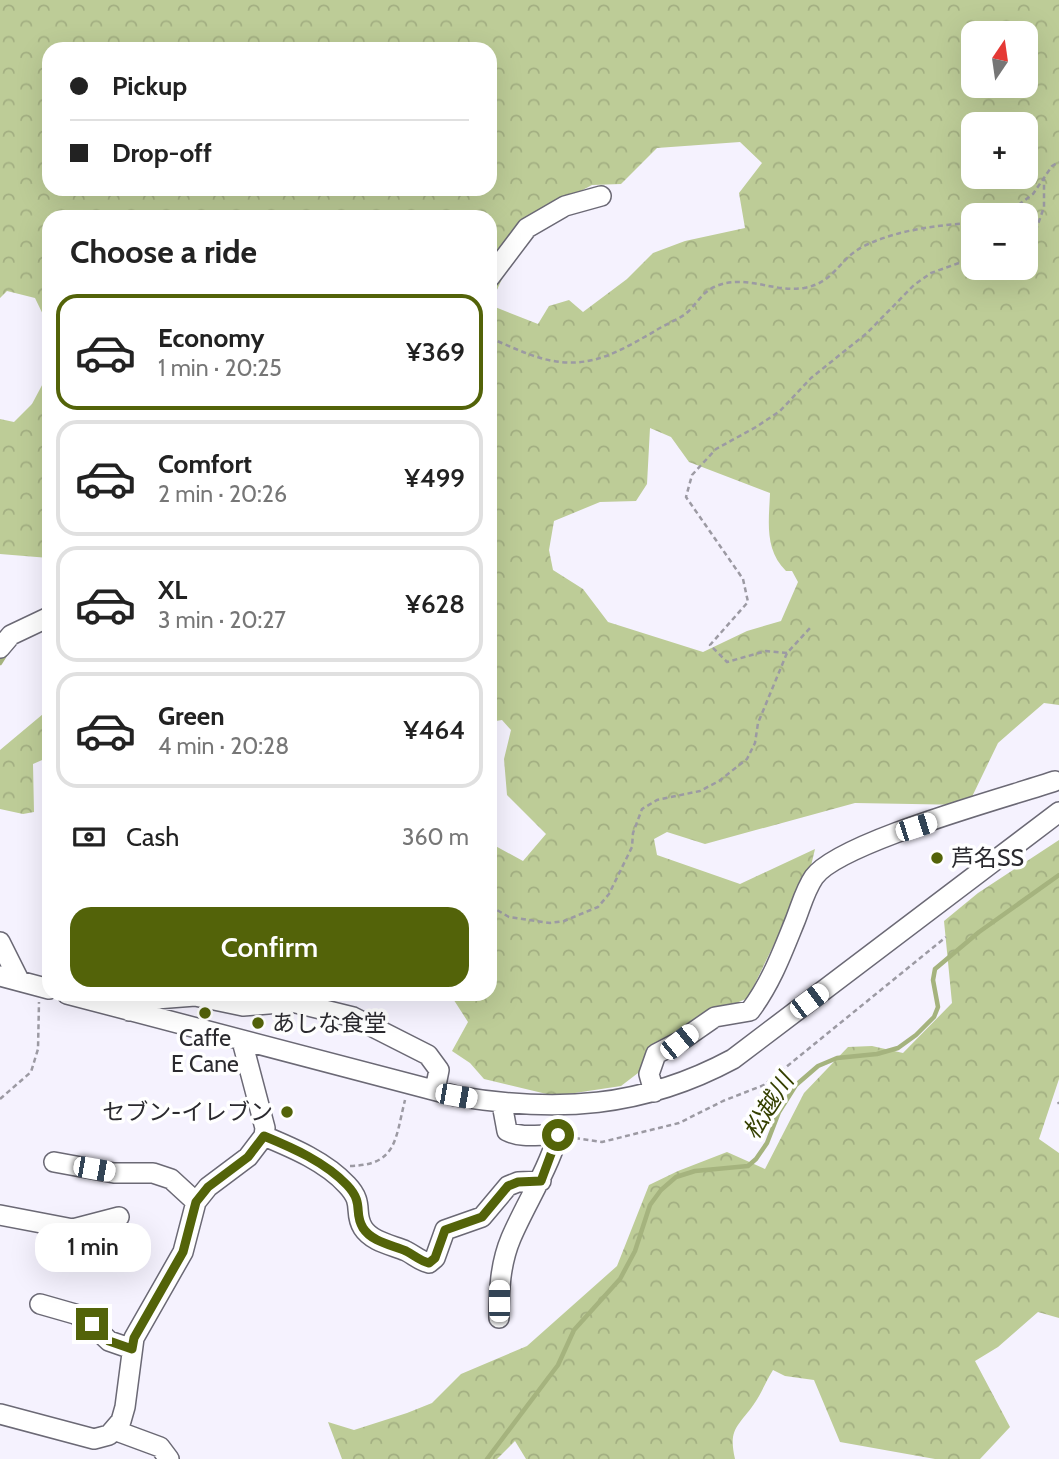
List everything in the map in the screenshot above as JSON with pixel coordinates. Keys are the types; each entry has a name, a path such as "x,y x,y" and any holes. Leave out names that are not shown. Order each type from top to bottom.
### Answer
{"street":[{"path":"497,268 527,228 565,206 601,196"},
{"path":"0,648 11,635 42,620"},
{"path":"654,1092 649,1074 656,1054 715,1017 750,1011 774,975 807,890 816,874 832,861 893,834 1055,781"},
{"path":"93,1001 408,1084 502,1104 580,1105 615,1102 702,1076 733,1059 1059,812"},
{"path":"0,942 9,978 42,987"},
{"path":"129,1011 152,1001"},
{"path":"224,1001 243,1006 292,1002 353,1017 428,1055 439,1070 435,1090"},
{"path":"0,1414 94,1439 109,1435 121,1422 134,1338 183,1252 196,1202 208,1187 248,1157 264,1136 265,1128 242,1041"},
{"path":"499,1318 499,1284 510,1241 541,1181 558,1135 535,1134 520,1138 507,1131 502,1104"},
{"path":"264,1136 292,1147 346,1183 359,1199 359,1216 364,1229 375,1239 429,1263 435,1258 445,1230 482,1217 508,1186 518,1182 541,1181"},
{"path":"54,1162 114,1173 153,1173 171,1179 196,1202"},
{"path":"0,1215 73,1229 119,1217"},
{"path":"40,1304 75,1314 92,1324 109,1341 132,1349"},
{"path":"114,1430 160,1447 169,1459"}],"path":[{"path":"1022,203 1034,194 1052,166 1059,162"},
{"path":"1038,224 1044,207 1044,178"},
{"path":"497,341 543,359 561,362 601,359 680,318 706,291 716,285 747,281 789,289 815,285 825,282 850,256 863,247 930,226 961,223"},
{"path":"788,653 766,651 727,662 710,645 748,602 743,579 686,497 692,475 716,449 780,411 811,378 867,333 915,285 931,273 961,262"},
{"path":"497,910 509,917 550,923 564,921 598,907 608,894 632,847 636,821 642,809 657,800 700,791 719,781 747,759 755,743 758,723 788,653 810,628"},
{"path":"558,1135 603,1142 678,1123 764,1085 946,937"},
{"path":"0,1099 31,1072 38,1049 43,1001"},
{"path":"328,1169 368,1166 382,1161 391,1148 408,1084"}],"green space":[{"path":"0,0 1059,0 1059,705 1044,703 998,743 968,805 855,803 705,844 667,832 654,839 657,855 740,884 815,849 810,870 748,998 693,1022 621,1086 555,1096 484,1079 470,1063 452,1051 468,1022 454,1001 497,1001 497,847 523,861 546,834 507,795 504,759 511,730 502,720 497,721 497,308 538,324 549,306 569,300 583,312 627,279 653,253 685,241 745,228 739,193 762,163 740,142 657,148 621,184 592,185 530,218 497,290 497,210 42,210 42,312 35,298 7,291 0,298","holes":["650,428 671,437 689,462 770,493 771,544 779,562 786,571 792,571 798,582 781,621 747,631 703,652 608,622 583,589 553,570 549,550 554,521 600,502 636,501 647,484"]},
{"path":"42,385 42,557 0,554 0,419 14,422 32,404"},
{"path":"42,715 42,760 33,764 34,812 23,814 0,809 0,750"},
{"path":"1059,840 1059,1079 1039,1139 1059,1153 1059,1318 1038,1312 998,1347 975,1361 1010,1427 980,1459 935,1459 840,1442 814,1380 785,1376 773,1370 757,1400 736,1428 733,1441 735,1459 526,1459 515,1441 497,1459 342,1459 328,1422 354,1430 432,1403 461,1374 527,1346 617,1266 649,1185 727,1152 765,1169 804,1093 848,1047 872,1046 903,1053 952,1003 944,921 978,893"}],"waterway":[{"path":"0,663 5,655"},
{"name":"松越川","path":"487,1459 558,1365 574,1330 620,1279 635,1251 650,1205 661,1190 676,1177 695,1171 748,1166 767,1143 779,1112 796,1085 818,1066 837,1058 877,1054 898,1048 916,1035 934,1017 938,1007 933,980 935,969 979,932 1059,875"}],"place":[{"name":"芦名SS","path":"937,858"},
{"name":"Caffe E Cane","path":"205,1013"},
{"name":"あしな食堂","path":"258,1023"},
{"name":"セブン-イレブン","path":"287,1112"}],"route":[{"path":"92,1324 109,1341 132,1349 134,1338 183,1252 196,1202 208,1187 248,1157 264,1136 292,1147 346,1183 359,1199 359,1216 364,1229 375,1239 429,1263 435,1258 445,1230 482,1217 508,1186 518,1182 541,1181 558,1135"}]}
